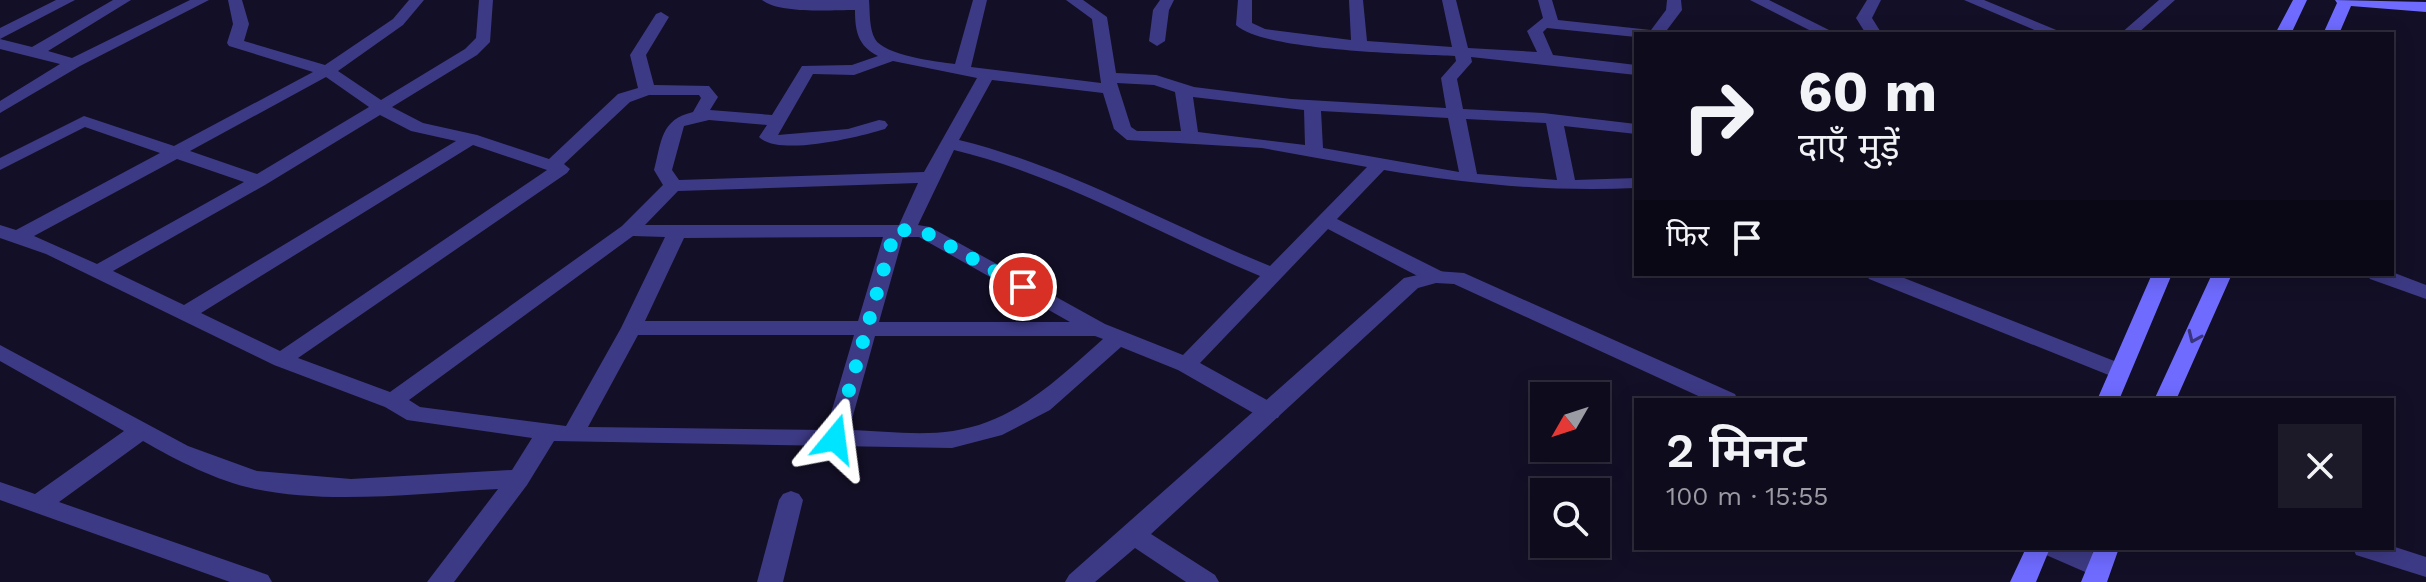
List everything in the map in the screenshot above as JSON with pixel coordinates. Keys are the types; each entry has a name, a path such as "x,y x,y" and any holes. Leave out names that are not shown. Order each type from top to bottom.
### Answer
{"main road":[{"path":"2284,32 2300,0"},
{"path":"2332,32 2344,1 2401,2 2426,7"},
{"path":"2109,398 2161,276"},
{"path":"2166,398 2221,276"},
{"path":"2023,582 2037,550"}],"street":[{"path":"1,43 68,0"},
{"path":"34,53 124,0"},
{"path":"0,108 74,63 202,0"},
{"path":"235,0 241,24 235,43 255,53 326,71 357,86 379,109 434,133 471,139 561,169 281,360"},
{"path":"9,234 176,152 326,71 398,22 417,0"},
{"path":"99,271 259,181 481,45 486,0"},
{"path":"769,0 802,5 862,2 870,46 892,56 988,73 1109,84 1156,80 1183,88 1312,106 1554,119 1634,129"},
{"path":"962,69 980,0"},
{"path":"1073,0 1099,17 1109,84 1127,134 1190,136 1469,179 1567,186 1634,183"},
{"path":"1157,41 1161,10 1167,0"},
{"path":"1245,0 1242,20 1251,30 1359,46 1633,65"},
{"path":"1356,0 1359,46"},
{"path":"1449,0 1463,66 1449,78 1469,179"},
{"path":"1545,0 1552,24"},
{"path":"1658,32 1674,10 1674,0"},
{"path":"1757,0 1825,32"},
{"path":"1873,32 1864,18 1874,0"},
{"path":"1971,0 2053,32"},
{"path":"1995,10 2013,0"},
{"path":"2130,32 2168,0"},
{"path":"647,90 638,55 661,17"},
{"path":"1547,58 1535,31 1543,23 1634,32"},
{"path":"1,43 74,63"},
{"path":"879,125 850,134 777,141 768,137 808,69 854,70 892,56"},
{"path":"835,439 867,329 901,230 988,73"},
{"path":"1183,88 1190,136"},
{"path":"552,166 624,98 647,90 703,90 710,97 699,115"},
{"path":"1312,106 1314,154"},
{"path":"673,186 663,170 676,124 682,119 699,115 777,121"},
{"path":"1554,119 1567,186"},
{"path":"0,165 84,121 259,181"},
{"path":"186,313 471,139"},
{"path":"948,143 1021,161 1069,180 1211,251 1273,274"},
{"path":"1186,365 1380,163"},
{"path":"393,401 629,230 673,186 930,177"},
{"path":"1327,221 1436,277"},
{"path":"629,230 923,231 1108,333 1186,365 1270,412"},
{"path":"572,435 631,328 677,232"},
{"path":"9,234 99,271 281,360 393,401 415,414 547,433 952,440 994,429 1042,404 1108,333"},
{"path":"1881,276 2119,371"},
{"path":"2382,276 2426,292"},
{"path":"1078,582 1134,535 1411,283 1436,277 1457,278 1723,398"},
{"path":"631,328 1108,333"},
{"path":"0,352 180,452 255,480 351,488 519,479"},
{"path":"14,501 141,431"},
{"path":"440,582 519,479 547,433"},
{"path":"770,582 791,500"},
{"path":"14,501 259,582"},
{"path":"1134,535 1206,582"},
{"path":"2060,550 2100,566"},
{"path":"2371,550 2426,567"}],"route":[{"path":"835,439 895,230 923,231 1023,287"}]}
